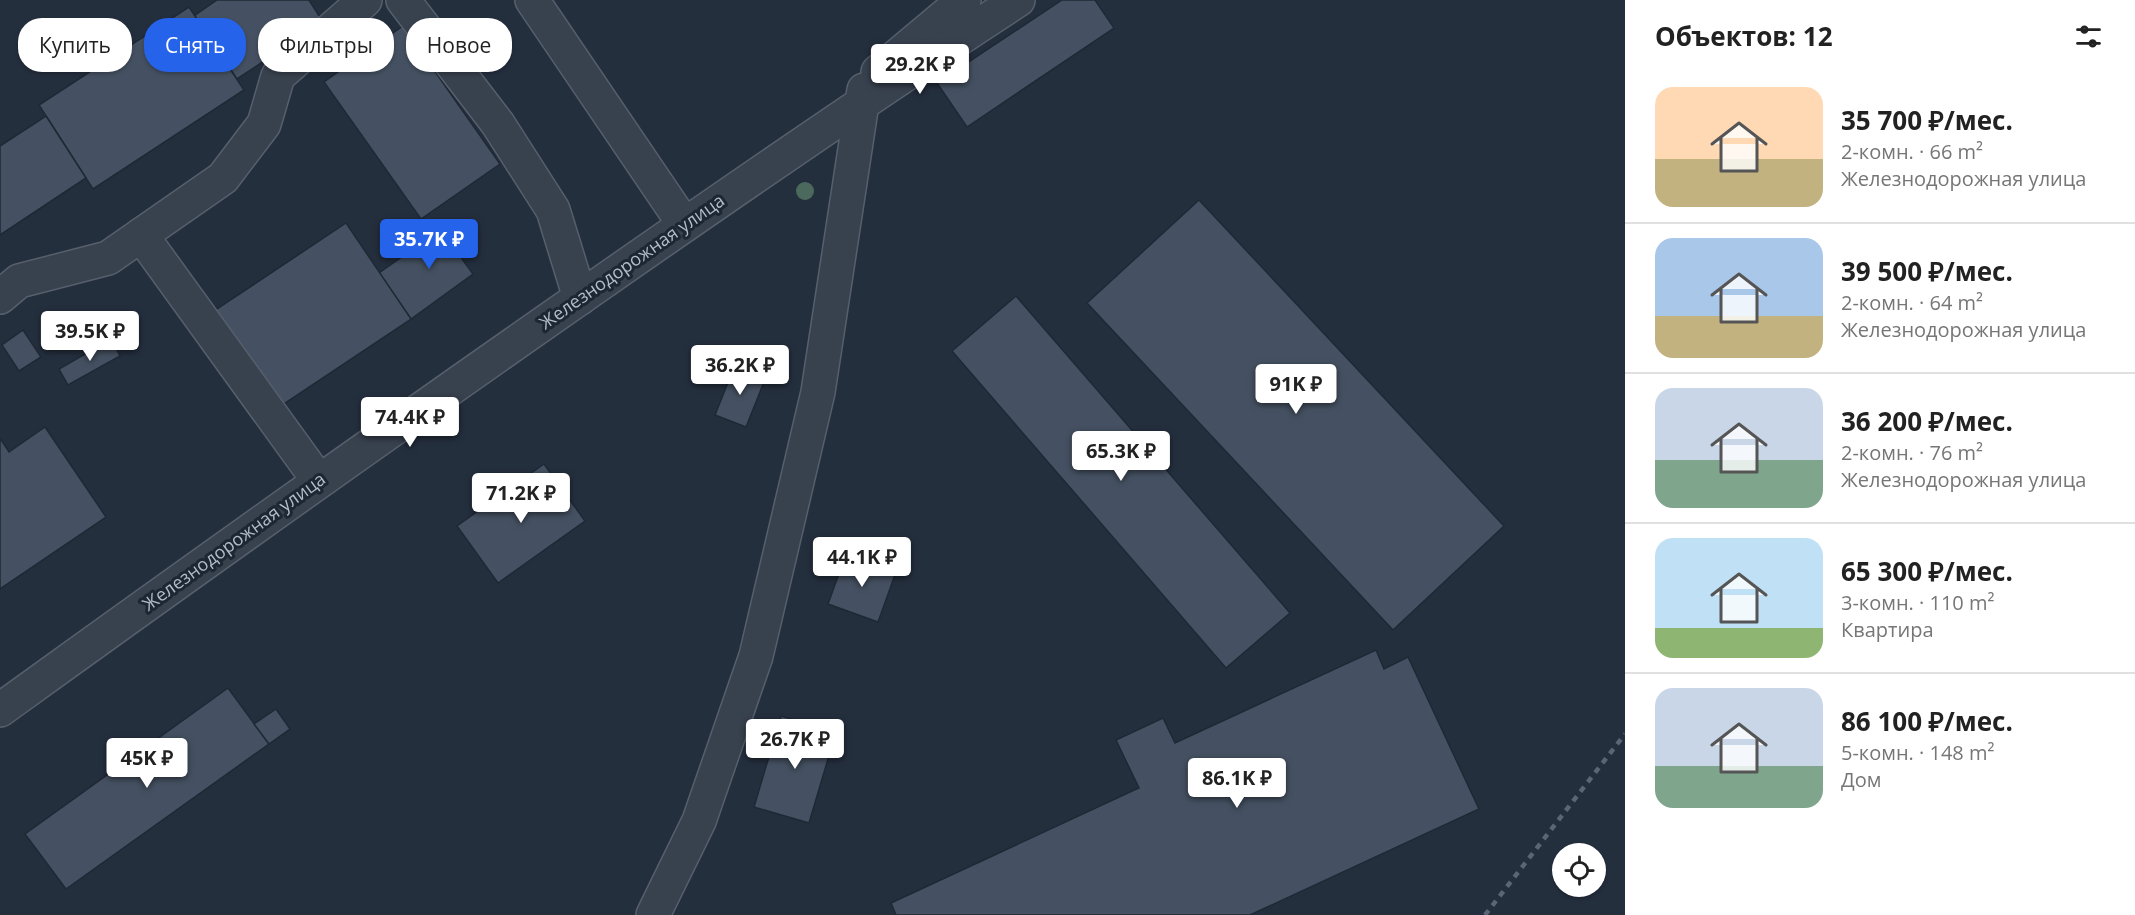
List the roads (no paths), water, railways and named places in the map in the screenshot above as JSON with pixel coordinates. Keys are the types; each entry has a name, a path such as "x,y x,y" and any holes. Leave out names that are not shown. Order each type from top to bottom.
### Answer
{"street":[{"path":"0,297 19,281 108,258 223,178 264,124 278,76 365,0"},
{"path":"403,0 498,123 553,210 580,298"},
{"path":"532,0 684,224"},
{"name":"Железнодорожная улица","path":"864,93 902,50 964,0"},
{"name":"Железнодорожная улица","path":"0,710 319,481 795,148 864,93 1018,0"},
{"path":"653,915 699,820 756,656 818,392 864,93"},
{"path":"141,236 319,481"}],"railway":[{"path":"1485,915 1625,734"}]}
